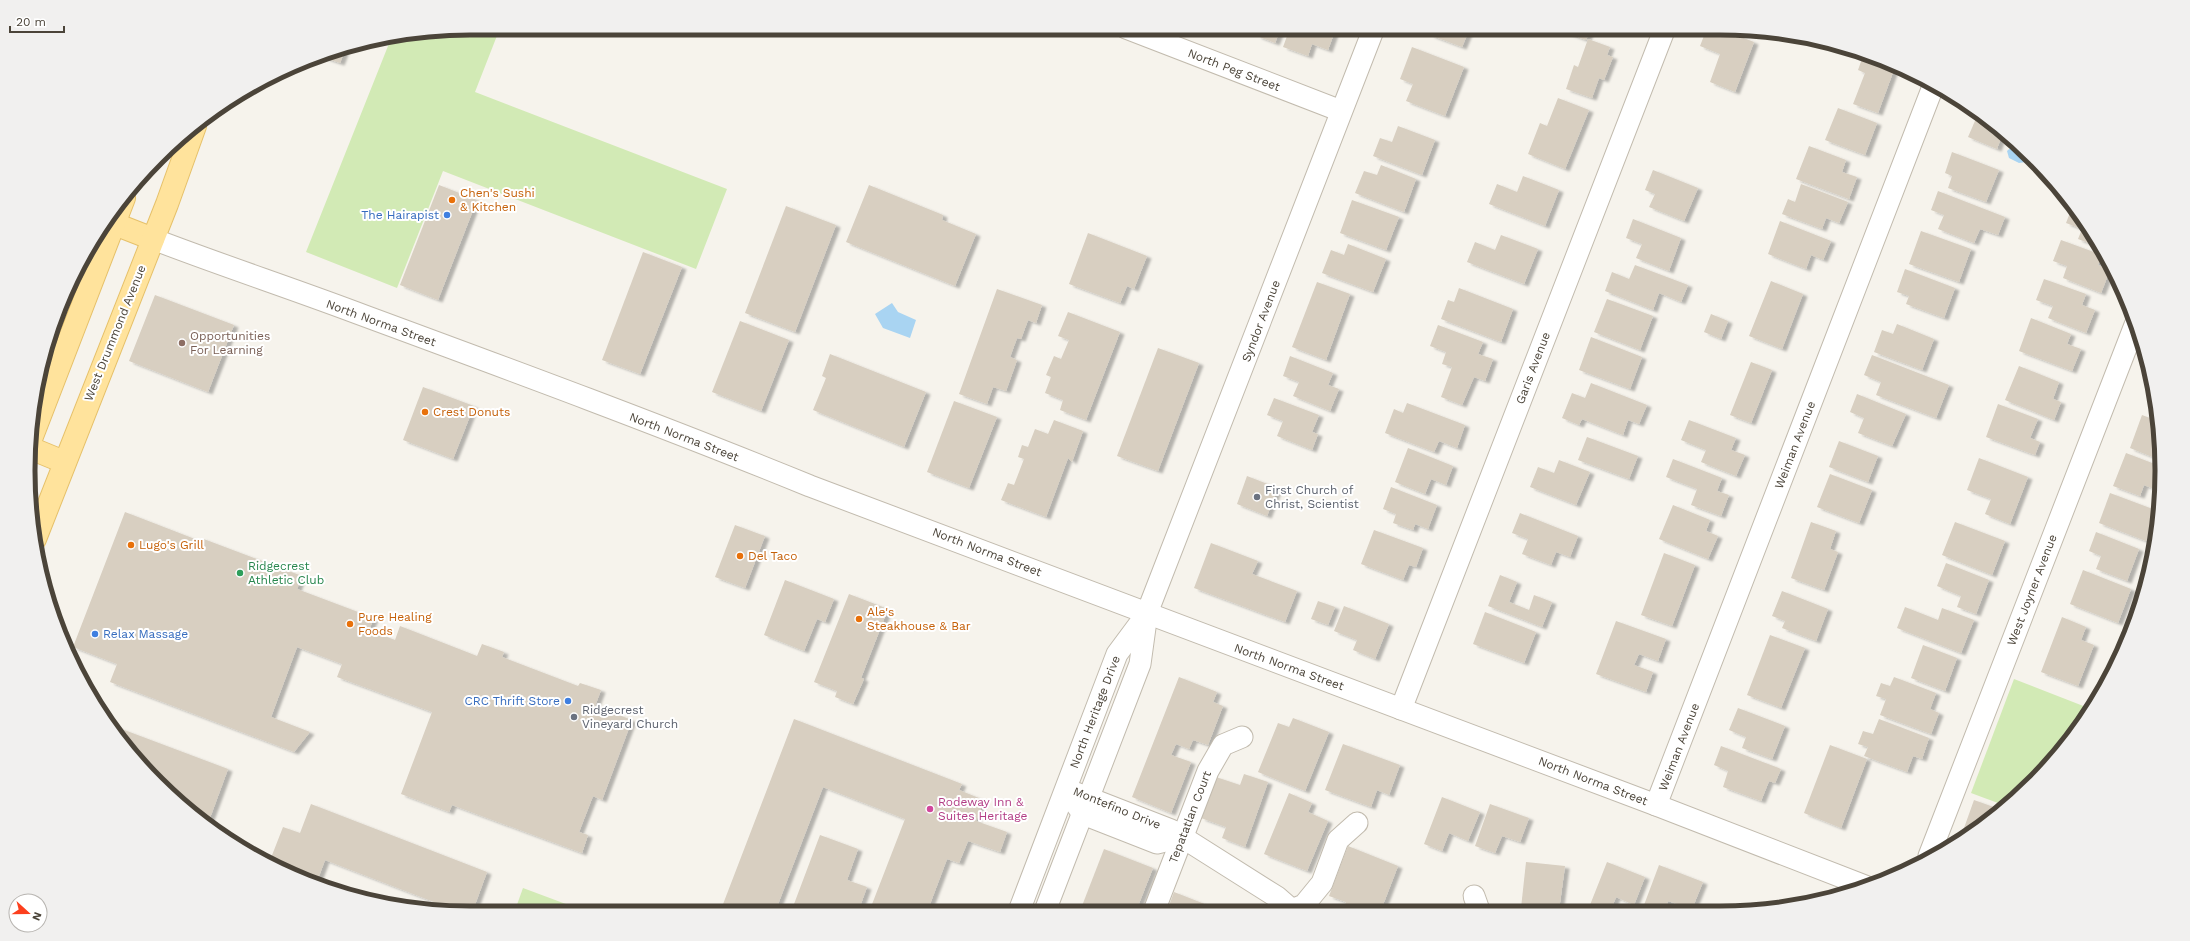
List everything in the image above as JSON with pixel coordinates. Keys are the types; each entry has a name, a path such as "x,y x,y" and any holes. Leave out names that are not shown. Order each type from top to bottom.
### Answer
{"main road":[{"name":"West Drummond Avenue","path":"39,528 153,239 190,137"},
{"name":"North Norma Street","path":"113,223 153,239"},
{"path":"39,419 109,228"},
{"path":"36,450 64,462"}],"street":[{"name":"North Peg Street","path":"1144,35 1341,111"},
{"name":"Syndor Avenue","path":"1147,613 1371,35"},
{"name":"Garis Avenue","path":"1401,708 1662,35"},
{"name":"Weiman Avenue","path":"1656,805 1932,90"},
{"name":"North Norma Street","path":"153,239 242,273 363,315 1401,708 1858,883"},
{"name":"West Joyner Avenue","path":"1931,851 2132,332"},
{"name":"North Heritage Drive","path":"1020,906 1117,654 1147,613"},
{"name":"North Heritage Drive","path":"1047,906 1140,664 1147,613"},
{"name":"Tepatatlan Court","path":"1156,906 1215,757 1223,746 1242,737"},
{"name":"Montefino Drive","path":"1066,788 1086,806 1157,843 1182,837"},
{"path":"1302,906 1322,883 1338,840 1357,823"},
{"path":"1182,837 1288,906"}],"green space":[{"path":"497,35 475,92 727,189 696,269 443,171 397,288 306,252 389,43 442,36"},
{"path":"2014,679 2085,707 2065,736 2047,758 2000,804 1971,793"},
{"path":"523,888 571,906 517,906"}],"water":[{"path":"2011,147 2026,162 2019,163 2009,158 2007,151"},
{"path":"892,303 898,312 916,320 910,338 883,328 875,314"}],"building":[{"path":"1257,35 1278,35 1275,43"},
{"path":"1287,35 1333,35 1328,50 1312,44 1308,56 1283,47"},
{"path":"1430,35 1467,35 1462,47"},
{"path":"1572,35 1588,35 1586,40"},
{"path":"1704,35 1737,36 1754,42 1735,92 1710,82 1720,54 1700,46"},
{"path":"1588,39 1610,47 1607,55 1613,57 1604,80 1599,78 1592,98 1566,89 1574,65 1578,67"},
{"path":"1412,47 1464,67 1445,116 1406,101 1413,84 1400,79"},
{"path":"343,54 340,63 328,59"},
{"path":"1862,59 1893,71 1878,113 1853,104 1865,73 1858,70"},
{"path":"1558,98 1589,110 1565,169 1528,154 1540,123 1547,126"},
{"path":"1838,108 1877,123 1865,155 1825,140"},
{"path":"1976,119 2001,138 1997,149 1968,137"},
{"path":"1398,126 1435,140 1422,175 1373,156 1380,138 1392,142"},
{"path":"1809,146 1846,160 1842,172 1857,177 1849,199 1796,179"},
{"path":"1952,152 1999,170 1986,202 1948,188 1952,176 1945,173"},
{"path":"1381,165 1416,179 1404,212 1355,193 1364,171 1377,175"},
{"path":"1653,170 1698,188 1684,221 1649,207 1655,194 1645,190"},
{"path":"1523,176 1559,190 1545,226 1489,204 1497,184 1517,192"},
{"path":"1801,184 1848,202 1839,223 1826,218 1822,229 1782,214 1788,199 1795,202"},
{"path":"439,185 477,200 438,300 400,285"},
{"path":"869,185 943,215 942,220 976,234 955,286 846,242"},
{"path":"1938,191 2005,217 1998,235 1980,229 1974,243 1938,229 1944,215 1931,210"},
{"path":"1352,200 1399,217 1386,250 1340,233"},
{"path":"786,206 836,225 795,332 745,313"},
{"path":"2070,212 2082,229 2066,223"},
{"path":"1633,219 1681,238 1669,271 1636,258 1642,244 1626,238"},
{"path":"1780,221 1831,241 1823,260 1811,255 1806,269 1768,254"},
{"path":"2082,229 2091,244 2078,239"},
{"path":"1921,231 1971,249 1959,282 1909,264"},
{"path":"1088,233 1147,256 1134,289 1127,286 1120,303 1069,284"},
{"path":"1501,235 1538,249 1524,284 1467,262 1475,242 1495,250"},
{"path":"2061,240 2097,253 2100,259 2098,265 2105,268 2108,275 2101,293 2063,278 2067,266 2053,261"},
{"path":"1348,244 1386,259 1373,292 1322,273 1331,250 1344,255"},
{"path":"643,252 682,267 640,374 602,360"},
{"path":"1635,265 1688,285 1681,302 1659,293 1653,310 1605,291 1612,272 1629,279"},
{"path":"1905,269 1955,288 1944,318 1906,304 1909,296 1897,292"},
{"path":"2044,279 2086,294 2082,305 2095,310 2086,333 2048,318 2053,306 2036,300"},
{"path":"1771,281 1803,294 1782,349 1749,336"},
{"path":"1317,282 1350,294 1326,360 1292,347"},
{"path":"1459,288 1513,309 1501,342 1441,319 1448,300 1454,302"},
{"path":"997,289 1042,305 1036,323 1028,320 1021,339 1017,338 1010,357 1017,360 1006,391 993,387 987,404 959,394"},
{"name":"Opportunities For Learning","path":"155,295 234,325 208,392 129,361"},
{"path":"1607,299 1653,316 1640,350 1594,332"},
{"path":"1068,312 1120,332 1086,420 1060,410 1063,400 1045,393 1051,377 1046,375 1054,356 1061,359 1069,340 1058,336"},
{"path":"1711,314 1728,321 1721,339 1704,332"},
{"path":"2031,318 2071,334 2067,344 2081,349 2072,371 2019,351"},
{"path":"740,321 789,340 761,411 712,392"},
{"path":"1897,324 1934,339 1922,370 1874,352 1882,330 1893,334"},
{"path":"1438,325 1483,342 1478,354 1493,359 1485,381 1474,377 1462,405 1441,397 1452,367 1442,364 1446,352 1430,346"},
{"path":"1591,337 1642,357 1630,389 1579,370"},
{"path":"1158,348 1199,363 1158,471 1117,456"},
{"path":"830,354 926,392 904,447 813,410 826,378 822,376"},
{"path":"1872,355 1949,385 1936,418 1876,395 1881,382 1864,375"},
{"path":"1290,356 1333,373 1328,385 1339,389 1330,411 1293,396 1299,382 1283,376"},
{"path":"1751,362 1772,370 1751,423 1730,415"},
{"path":"2019,366 2059,382 2053,399 2061,402 2054,420 2005,400"},
{"path":"1591,383 1647,405 1639,424 1628,420 1623,435 1582,419 1579,425 1562,418 1572,393 1585,398"},
{"path":"423,387 474,406 453,459 403,440"},
{"path":"1857,394 1906,414 1892,446 1858,433 1864,418 1850,412"},
{"path":"1274,398 1319,415 1312,432 1318,434 1312,450 1277,436 1283,421 1267,415"},
{"path":"954,401 997,417 969,488 927,472"},
{"path":"1407,403 1465,425 1457,448 1439,441 1434,452 1385,433 1394,409 1403,413"},
{"path":"1998,404 2038,419 2030,438 2040,442 2035,455 1986,437"},
{"path":"2142,415 2151,419 2155,458 2130,448"},
{"path":"1054,420 1083,431 1072,462 1068,458 1046,517 1001,500 1008,483 1014,485 1024,459 1018,457 1022,445 1028,447 1035,429 1048,434"},
{"path":"1689,420 1736,438 1731,450 1745,455 1736,476 1701,462 1706,450 1681,440"},
{"path":"1587,437 1638,456 1629,479 1578,460"},
{"path":"1839,441 1878,456 1868,482 1829,467"},
{"path":"1408,448 1453,466 1446,485 1431,479 1425,494 1395,482"},
{"path":"2126,453 2155,464 2154,489 2144,485 2140,496 2113,486"},
{"path":"1979,458 2028,477 2010,524 1985,514 1991,499 1967,490"},
{"path":"1673,459 1722,478 1717,491 1729,495 1721,516 1691,505 1697,489 1666,477"},
{"path":"1559,460 1590,472 1576,505 1530,487 1538,467 1554,473"},
{"path":"1830,474 1872,490 1859,523 1817,507"},
{"path":"1247,476 1278,488 1267,516 1237,504"},
{"path":"1391,487 1437,505 1428,529 1415,524 1413,530 1393,523 1396,514 1383,509"},
{"path":"2110,493 2153,509 2151,529 2146,541 2099,523"},
{"path":"1673,505 1710,520 1706,531 1718,536 1708,559 1659,539"},
{"path":"125,512 200,541 201,538 302,576 297,589 374,618 369,630 395,640 400,626 477,656 482,644 504,652 502,657 578,686 580,683 601,690 595,706 632,720 602,800 593,796 579,832 588,835 582,853 452,805 449,812 401,794 432,712 337,677 342,664 297,647 271,717 310,732 294,752 110,682 117,664 73,647"},
{"path":"1520,513 1578,536 1570,557 1556,552 1551,565 1522,554 1528,539 1512,533"},
{"path":"1811,522 1836,531 1830,549 1838,552 1824,590 1791,578"},
{"path":"1955,522 2005,541 1992,575 1942,555"},
{"name":"Del Taco","path":"735,525 765,536 745,588 715,577"},
{"path":"1374,530 1423,548 1416,567 1409,565 1403,580 1361,564"},
{"path":"2096,532 2139,549 2127,581 2096,569 2101,556 2089,551"},
{"path":"1211,543 1258,561 1252,574 1297,591 1285,622 1194,588"},
{"path":"1664,553 1695,565 1672,626 1641,615"},
{"path":"1946,563 1989,580 1976,614 1957,607 1961,596 1937,586"},
{"path":"2083,570 2131,589 2118,623 2070,604"},
{"path":"1500,575 1517,582 1509,602 1529,610 1534,595 1552,602 1542,627 1488,606"},
{"path":"785,580 834,599 825,622 817,619 804,651 764,635"},
{"path":"1782,591 1828,609 1816,641 1782,628 1785,621 1772,616"},
{"path":"849,594 888,609 861,678 864,679 853,704 835,697 837,691 814,682"},
{"path":"1318,601 1335,607 1328,625 1311,619"},
{"path":"1344,606 1389,624 1375,659 1353,650 1357,640 1334,631"},
{"path":"1905,607 1938,620 1942,608 1974,620 1961,653 1897,628"},
{"path":"1485,612 1536,632 1524,663 1473,644"},
{"path":"2062,617 2086,627 2081,640 2094,645 2078,686 2041,672"},
{"path":"1616,621 1666,639 1658,661 1639,654 1634,665 1653,672 1646,692 1596,674"},
{"path":"1770,635 1805,648 1781,708 1747,695"},
{"path":"1923,645 1957,658 1945,691 1911,678"},
{"path":"1179,677 1217,692 1213,702 1223,706 1208,745 1193,740 1189,749 1176,744 1171,755 1191,762 1171,813 1132,797"},
{"path":"1894,677 1936,693 1930,709 1939,713 1931,734 1880,715 1886,699 1876,696 1881,683 1890,686"},
{"path":"1738,708 1785,726 1772,759 1742,748 1746,737 1729,730"},
{"path":"1293,718 1329,732 1305,791 1258,772 1278,723 1289,727"},
{"name":"Rodeway Inn & Suites Heritage","path":"794,719 962,784 959,790 984,800 976,821 1007,832 1000,852 968,841 959,863 947,859 929,906 871,906 905,819 823,787 777,906 722,906"},
{"path":"1879,719 1929,738 1922,759 1913,756 1907,772 1864,756 1868,747 1858,744 1863,731 1873,734"},
{"path":"119,728 228,769 210,819 183,798 143,758"},
{"path":"1343,744 1400,765 1389,795 1377,790 1371,807 1325,790"},
{"path":"1830,745 1867,759 1841,828 1804,813"},
{"path":"1721,746 1781,769 1775,783 1769,781 1761,801 1723,787 1728,771 1714,765"},
{"path":"1244,774 1268,782 1245,847 1222,838 1226,827 1201,818 1216,777 1240,785"},
{"path":"1289,793 1312,803 1308,812 1328,821 1307,871 1264,854"},
{"path":"1442,797 1480,812 1468,841 1449,833 1442,851 1424,844"},
{"path":"1974,800 1995,808 1967,829 1964,828"},
{"path":"311,804 487,872 475,906 442,905 325,860 318,878 271,857 283,827 300,833"},
{"path":"1490,804 1529,818 1520,842 1502,836 1495,853 1475,846"},
{"path":"820,835 858,849 847,880 867,887 860,906 793,906"},
{"path":"1348,846 1398,866 1383,906 1344,906 1346,902 1329,896"},
{"path":"1104,849 1153,868 1138,906 1082,906"},
{"path":"1526,862 1565,866 1560,906 1521,906"},
{"path":"1607,862 1645,877 1634,905 1616,897 1613,906 1590,906"},
{"path":"1659,865 1703,882 1693,906 1683,906 1668,901 1666,906 1644,905"},
{"path":"1174,892 1210,906 1169,906"}],"place":[{"name":"Chen's Sushi & Kitchen","path":"452,200"},
{"name":"The Hairapist","path":"447,215"},
{"name":"Opportunities For Learning","path":"182,343"},
{"name":"Crest Donuts","path":"425,412"},
{"name":"First Church of Christ, Scientist","path":"1257,497"},
{"name":"Lugo's Grill","path":"131,545"},
{"name":"Del Taco","path":"740,556"},
{"name":"Ridgecrest Athletic Club","path":"240,573"},
{"name":"Ale's Steakhouse & Bar","path":"859,619"},
{"name":"Pure Healing Foods","path":"350,624"},
{"name":"Relax Massage","path":"95,634"},
{"name":"CRC Thrift Store","path":"568,701"},
{"name":"Ridgecrest Vineyard Church","path":"574,717"},
{"name":"Rodeway Inn & Suites Heritage","path":"930,809"}]}
